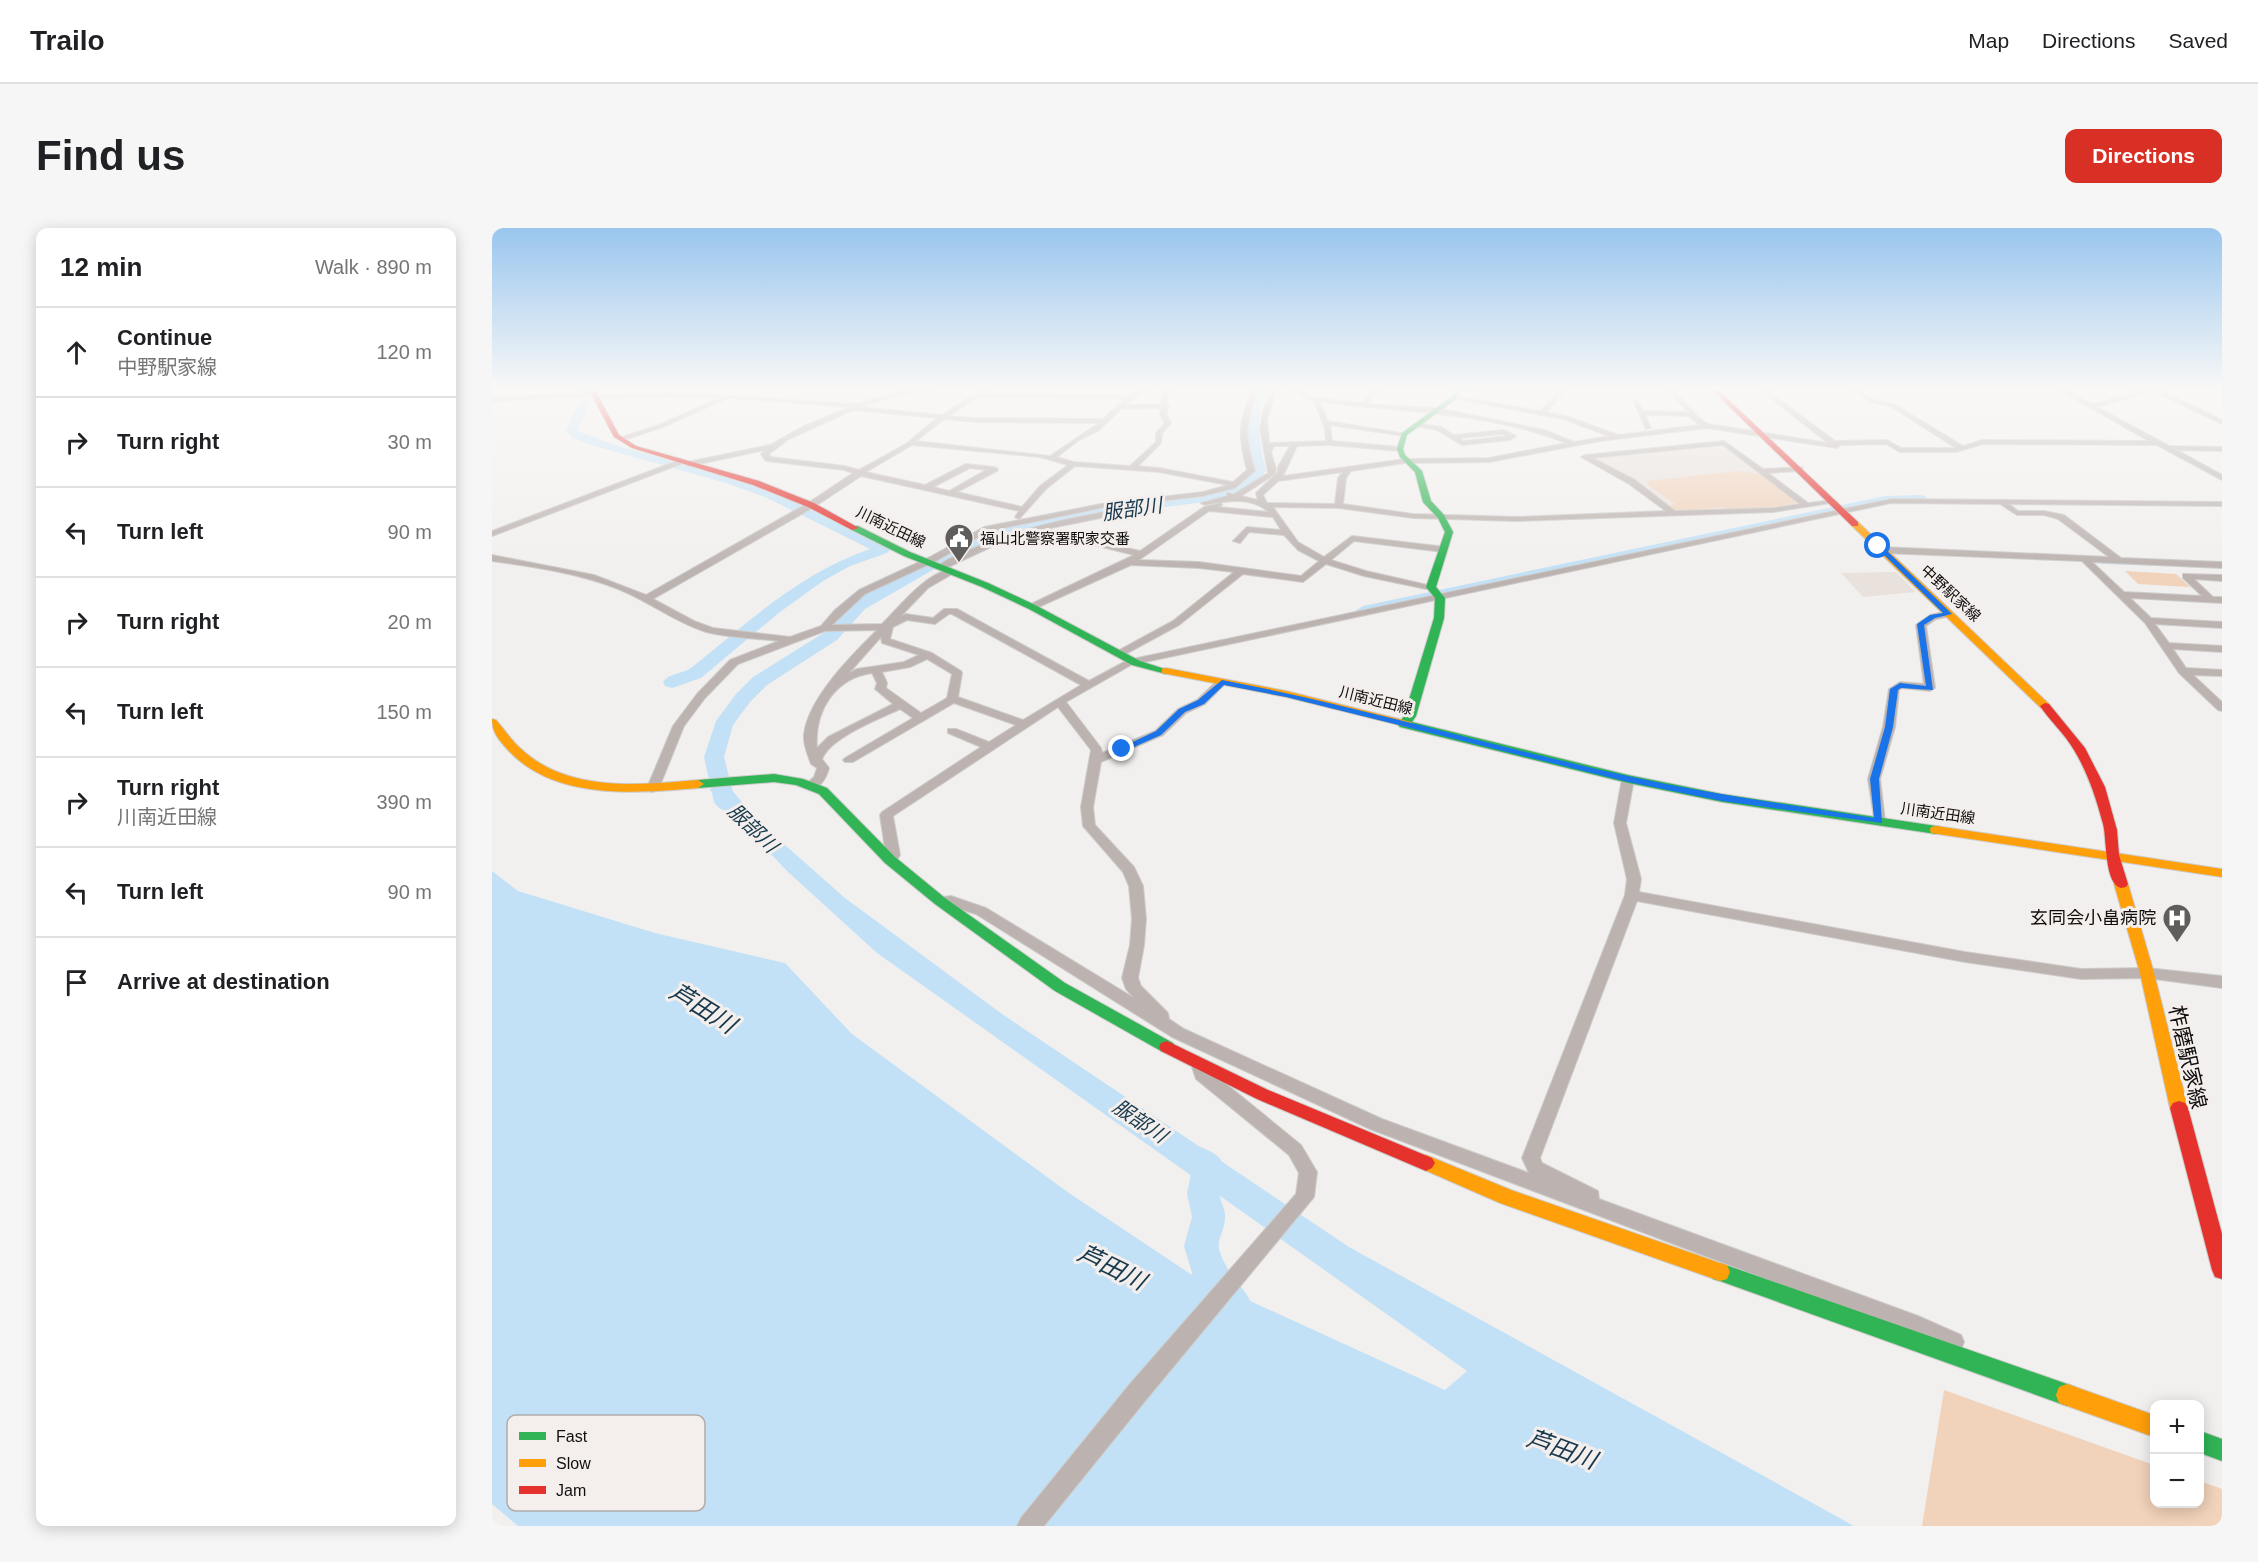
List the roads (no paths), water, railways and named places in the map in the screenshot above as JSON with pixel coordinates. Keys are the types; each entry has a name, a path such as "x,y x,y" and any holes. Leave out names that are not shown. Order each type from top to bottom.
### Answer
{"main road":[{"name":"川南近田線","path":"639,449 756,483 811,505 937,566 1032,607 1136,663 1286,694 1628,779 1722,798 2222,873"},
{"path":"1403,449 1403,455 1418,471 1427,502 1441,517 1449,532 1434,591 1439,618 1410,716 1404,725"},
{"name":"中野駅家線","path":"1777,449 2053,713 2079,748 2099,787 2111,830 2112,855"},
{"path":"492,722 533,767 547,775 600,787 659,787 764,778 788,778 811,785 823,791 890,860 940,900 1060,987 1200,1065 1288,1106 1507,1197 2150,1425"},
{"name":"柞磨駅家線","path":"2112,855 2147,973 2183,1127 2222,1270"}],"street":[{"path":"492,534 686,463 762,449"},
{"path":"769,449 765,454 769,459 845,468 1022,509"},
{"path":"646,599 811,505 901,449"},
{"path":"967,449 1053,457 1074,464 1174,471 1230,483"},
{"path":"1053,457 1064,449"},
{"path":"1133,467 1152,449"},
{"path":"1002,526 1116,503 1203,494 1232,486 1251,471 1245,449"},
{"path":"1032,607 1130,562 1207,509 1271,474 1267,449"},
{"path":"1293,449 1277,478 1259,495 1275,515 1285,533 1300,548 1328,560 1401,585 1434,591"},
{"path":"1363,449 1403,455 1477,461 1544,449"},
{"path":"1575,449 1585,457 1632,482 1674,514"},
{"path":"1585,457 1661,449"},
{"path":"1730,449 1764,471 1807,506"},
{"path":"1898,449 1958,449"},
{"path":"2169,449 2222,478"},
{"path":"2199,449 2222,449"},
{"path":"1277,478 1349,469 1403,455"},
{"path":"811,785 822,774 823,768 812,758 810,738 813,723 832,686 928,585 937,566 964,540 1017,519 1022,509 1046,485 1074,464"},
{"path":"926,488 969,466 994,469 950,494"},
{"path":"1339,506 1342,478 1349,469"},
{"path":"1764,471 1799,469"},
{"path":"1219,490 1244,478"},
{"path":"1219,490 1265,505 1339,506 1413,516 1441,517 1517,519 1773,510 1807,506 1839,508"},
{"path":"826,628 838,612 862,592 937,566 1012,533 1121,512 1203,503 1233,496"},
{"path":"890,860 892,855 886,815 1060,701 1128,663 1136,663 1434,591 1839,508 1891,501 2222,504"},
{"path":"2002,502 2017,513 2044,513 2061,517 2118,560"},
{"path":"1207,509 1275,515"},
{"path":"1002,526 1012,533"},
{"path":"1034,529 1140,554"},
{"path":"1237,541 1247,530 1285,533"},
{"path":"1130,562 1199,565 1303,579 1328,560 1352,537 1443,549"},
{"path":"1882,550 2222,565"},
{"path":"492,558 584,575 622,588 700,627 733,634 790,641"},
{"path":"2083,558 2148,621 2183,671 2222,708"},
{"path":"1120,654 1176,623 1241,571"},
{"path":"2210,599 2186,576 2222,578"},
{"path":"2120,595 2222,600"},
{"path":"659,787 679,726 701,696 734,662 826,628 887,627 906,617 935,621 947,611 954,611 1088,684"},
{"path":"1879,821 1874,779 1889,727 1894,689 1900,685 1930,688 1921,624 1933,617 1948,614"},
{"path":"2148,621 2221,626"},
{"path":"887,627 885,641 928,655 946,663 957,673 952,700"},
{"path":"2166,646 2222,649"},
{"path":"832,686 857,672 906,665 928,655"},
{"path":"876,670 882,683 880,689 899,705 920,718"},
{"path":"2183,671 2222,673"},
{"path":"1095,760 1159,733 1182,711 1201,702 1222,682"},
{"path":"2204,690 2222,691"},
{"path":"849,760 952,700 961,701 1024,724"},
{"path":"1060,701 1096,750 1088,807 1089,826 1129,870 1136,886 1137,945 1130,978 1134,989 1178,1033"},
{"path":"815,762 819,752 832,738 899,705"},
{"path":"952,731 990,747"},
{"path":"1617,1215 1611,1208 1536,1169 1531,1158 1632,895 1634,879 1620,823 1628,779"},
{"path":"1632,895 1965,957 2080,974 2147,973 2222,982"},
{"path":"940,900 951,901 981,911 1178,1033 1376,1124 1918,1326 1990,1358 2150,1413"},
{"path":"1029,1526 1137,1393 1305,1197 1308,1172 1295,1150 1202,1074 1200,1065"}],"water":[{"name":"芦田川","path":"729,787 760,823 845,898 1002,1014 1349,1247 1854,1526 518,1526 492,1504 492,871 518,891 655,933 785,963 852,1034 1069,1193 1189,1273 1445,1390 1467,1371 877,953 787,871 709,789"}],"waterway":[{"path":"616,449 711,474 770,494 882,550 845,563 817,578 774,608 694,674 672,682"},
{"name":"服部川","path":"728,805 725,802 714,757 723,725 743,698 760,681 831,636 859,605 945,557 1007,530 1103,511 1208,498 1234,489 1254,478 1260,470 1255,449"},
{"path":"1363,611 1885,500 1920,499"},
{"path":"2103,563 2159,565"},
{"name":"服部川","path":"1198,1160 1208,1167 1203,1194 1209,1217 1201,1246 1210,1276 1236,1308"}],"place":[{"name":"福山北警察署駅家交番","path":"959,564"},
{"name":"玄同会小畠病院","path":"2177,944"}]}
